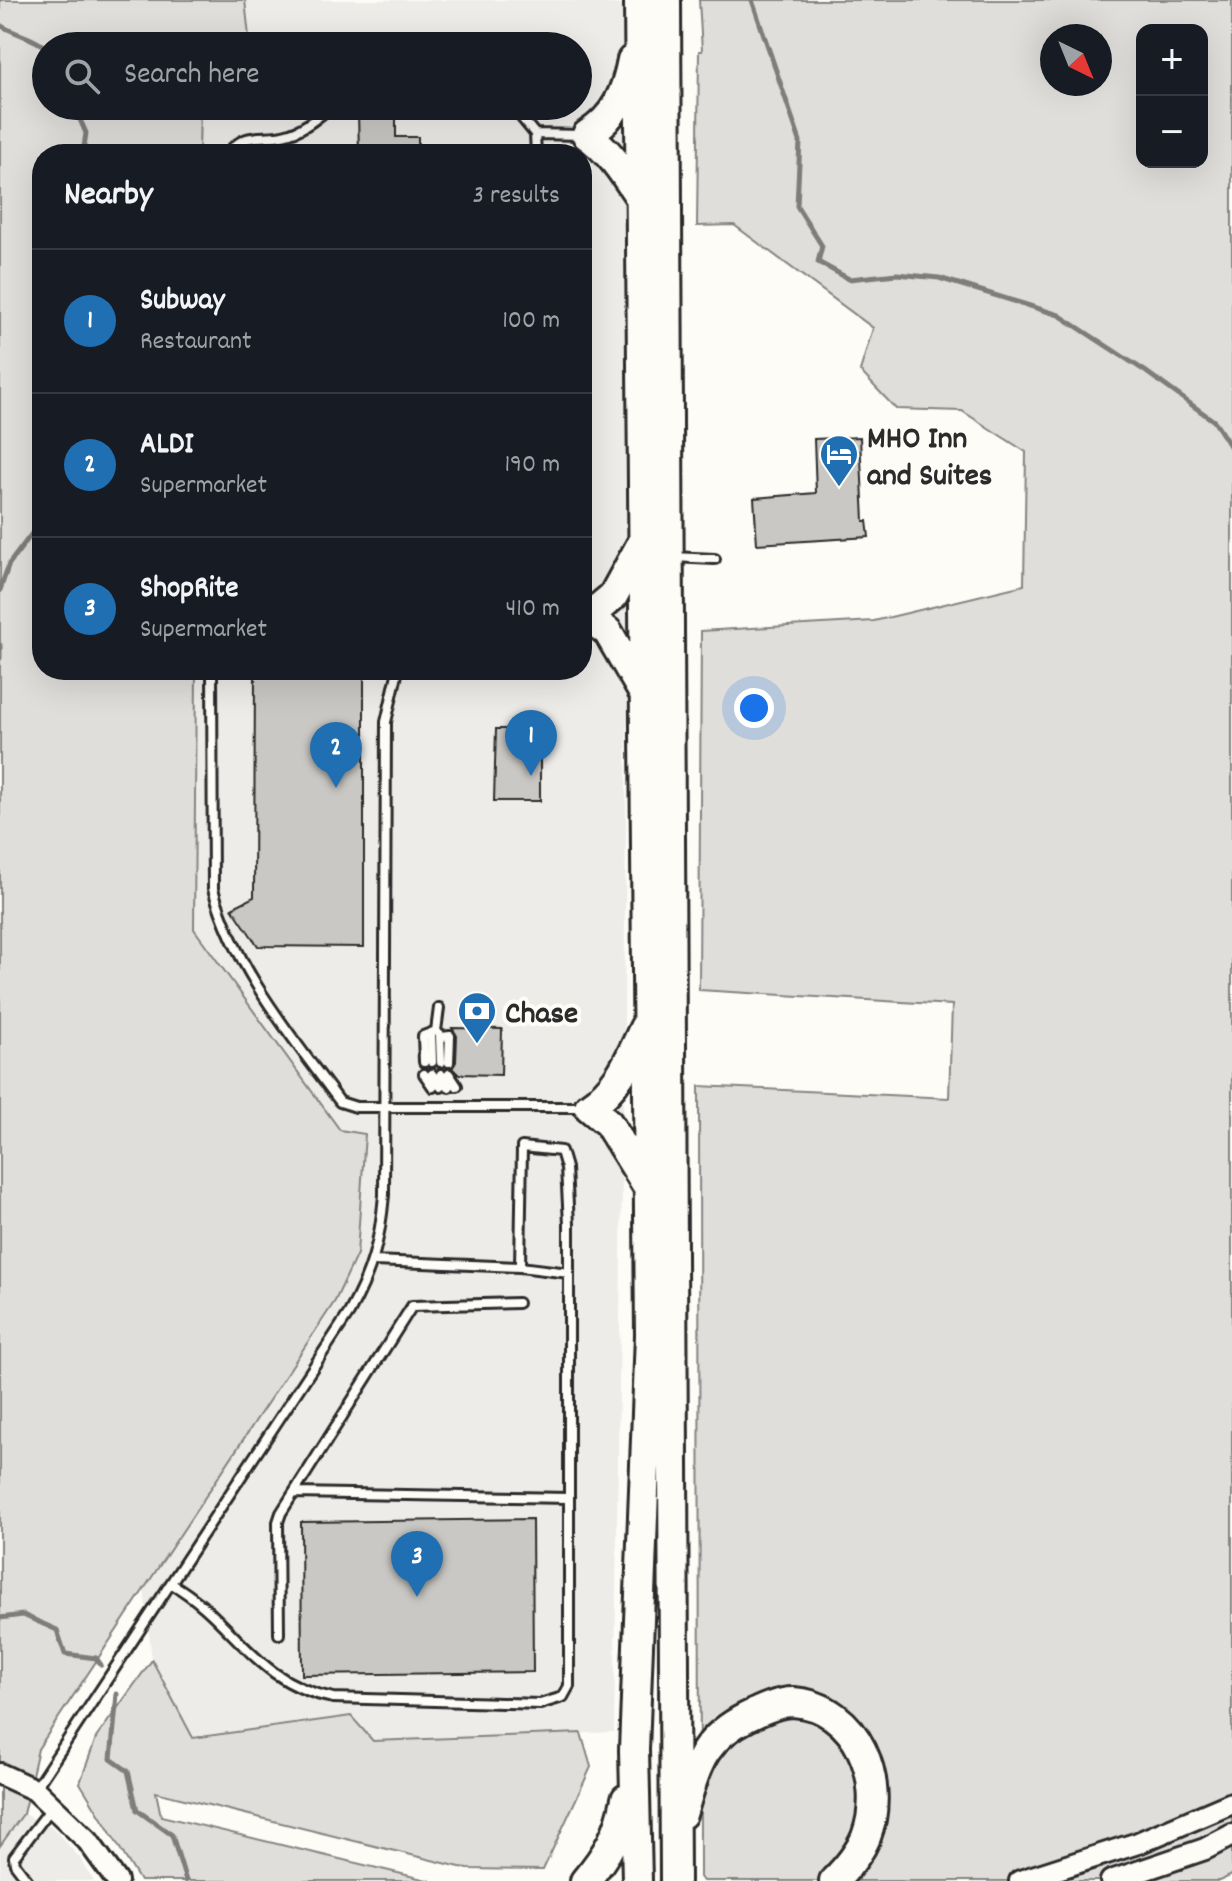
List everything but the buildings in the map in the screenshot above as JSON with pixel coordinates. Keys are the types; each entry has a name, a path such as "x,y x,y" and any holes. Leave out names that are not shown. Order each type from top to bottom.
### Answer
{"highway":[{"path":"666,0 675,1881"},
{"path":"640,12 628,82 614,113 602,126 587,135 602,145 641,199"},
{"path":"637,1881 634,1750 650,1335 640,12"},
{"path":"592,612 613,596 644,539"},
{"path":"592,622 608,632 645,695"},
{"path":"647,1020 620,1079 605,1096 589,1107 608,1123 648,1188"},
{"path":"675,1837 696,1770 719,1735 736,1722 773,1706 791,1702 813,1706 846,1728 859,1743 872,1783 871,1817 866,1835 853,1859 834,1881"},
{"path":"585,1881 601,1862 621,1825 634,1750"}],"street":[{"path":"0,1774 35,1790 88,1841 117,1881"},
{"path":"1020,1881 1138,1843 1232,1803"},
{"path":"1111,1881 1180,1858 1232,1835"}],"lane":[{"path":"237,144 250,136 287,135 313,120"},
{"path":"524,120 535,134 536,144"},
{"path":"535,134 587,135"},
{"path":"668,557 715,559"},
{"path":"212,680 213,889 220,914 252,981 340,1102 356,1107 589,1107"},
{"path":"35,1790 349,1313 374,1261 384,1195 386,722 396,680"},
{"path":"436,1034 423,1036 436,1062 439,1008"},
{"path":"445,1087 437,1074 445,1087"},
{"path":"172,1584 203,1604 263,1665 286,1682 312,1694 333,1698 540,1704 563,1697 569,1686 569,1273 566,1168 561,1151 522,1147 520,1267"},
{"path":"374,1261 520,1267 569,1273"},
{"path":"279,1634 278,1522 328,1436 412,1306 518,1303"},
{"path":"294,1493 568,1498"},
{"path":"28,1881 15,1864 14,1857 52,1806"}],"shaded area":[{"path":"0,0 245,0 248,32 32,32 32,120 200,120 199,144 32,144 32,680 196,680 194,929 340,1130 365,1134 357,1254 335,1301 38,1749 23,1814 0,1846"},
{"path":"245,0 563,0 634,6 614,1732 373,1741 351,1716 193,1738 152,1660 144,1589 335,1301 357,1254 365,1134 340,1130 194,929 196,680 592,680 592,144 199,144 200,120 592,120 592,32 248,32"},
{"path":"699,0 1232,0 1232,1875 1219,1881 703,1881 700,1877 699,1086 949,1098 952,1005 699,990 701,631 874,621 1024,585 1026,452 962,411 896,409 860,371 873,328 734,225 697,226 699,51 702,51"},
{"path":"152,1660 193,1738 351,1716 373,1741 581,1733 591,1767 543,1870 468,1869 156,1792 161,1816 431,1881 140,1881 80,1783 96,1738"},
{"path":"23,1814 51,1826 79,1857 94,1881 0,1881 0,1846"}],"waterway":[{"path":"752,0 800,141 797,206 822,246 818,262 849,279 897,274 939,278 1059,315 1214,421 1232,449"},
{"path":"0,25 32,39"},
{"path":"80,120 86,133 84,144"},
{"path":"0,590 9,564 32,533"},
{"path":"0,645 0,658"},
{"path":"0,1618 23,1615 57,1630 65,1654 96,1658 101,1665"},
{"path":"117,1694 111,1759 128,1771 137,1810 172,1835 186,1881"}],"place":[{"name":"MHO Inn and Suites","path":"839,488"},
{"name":"Subway","path":"531,776"},
{"name":"ALDI","path":"336,788"},
{"name":"Chase","path":"477,1045"},
{"name":"ShopRite","path":"417,1597"}]}
